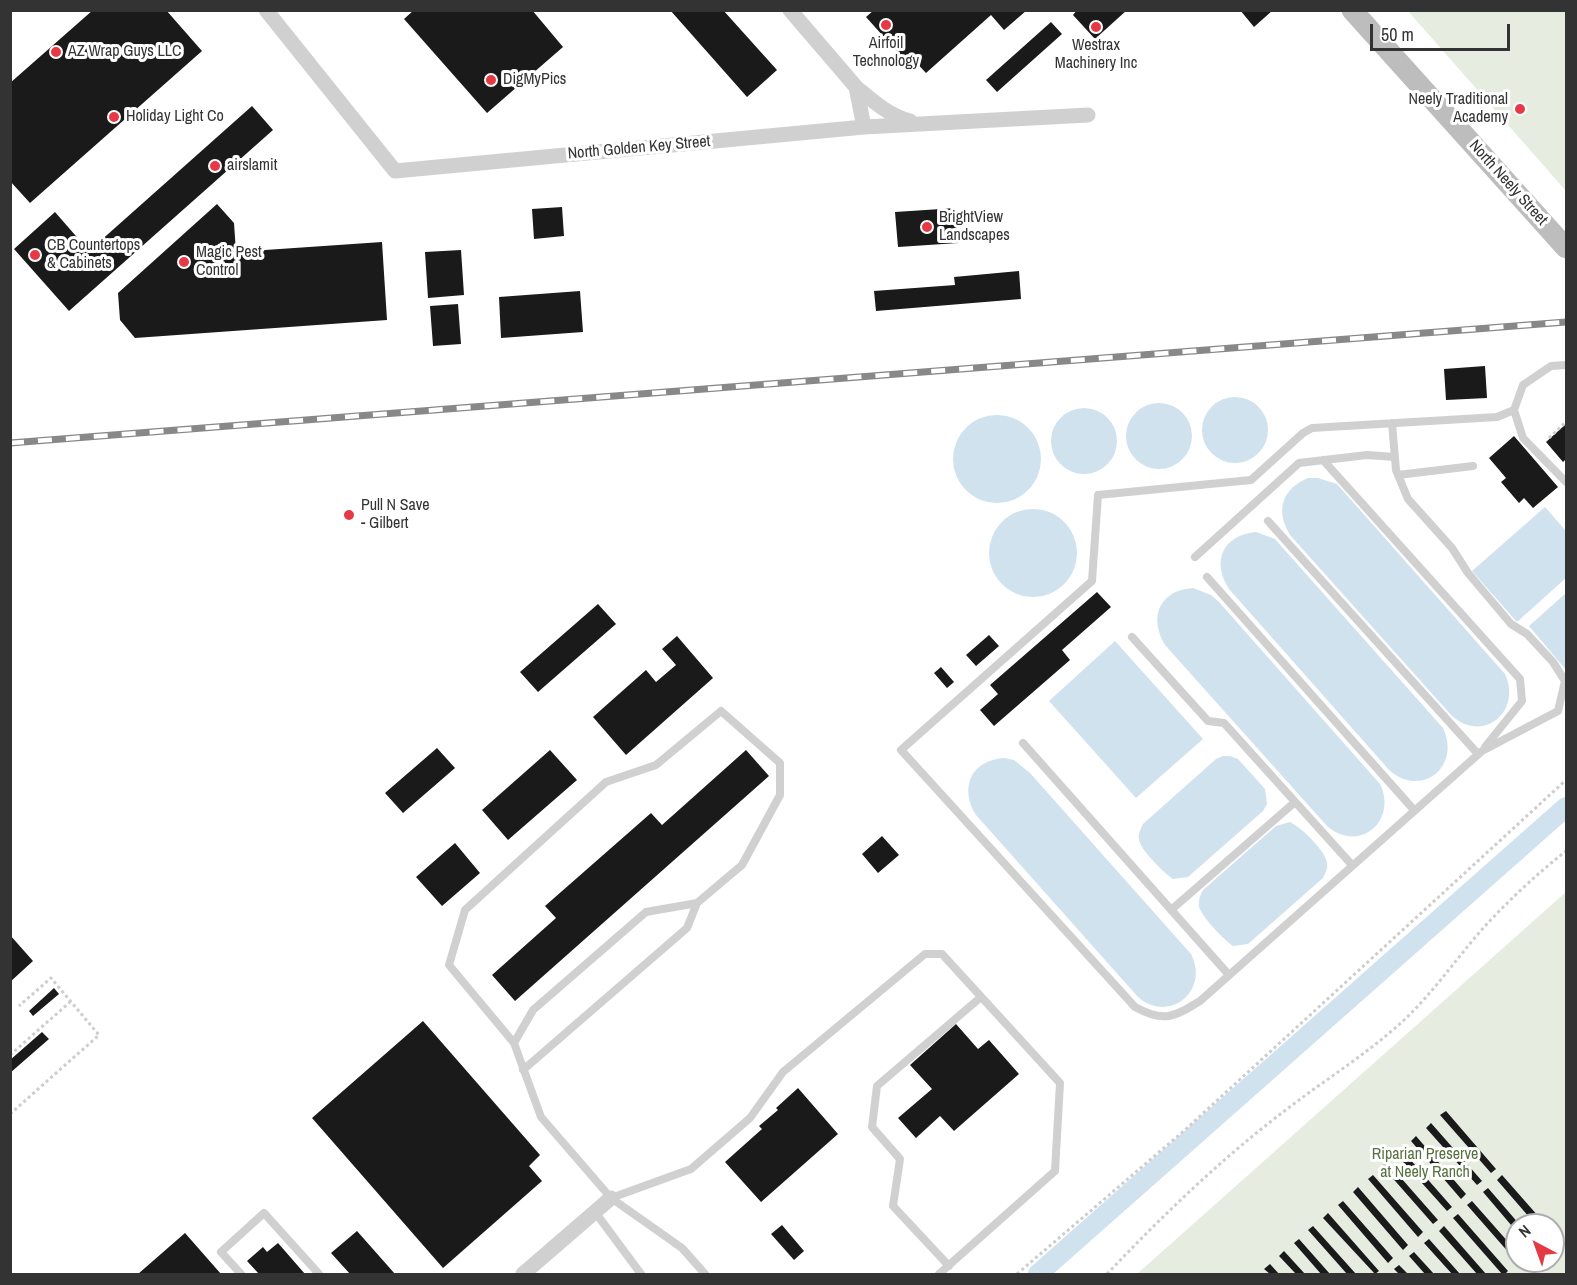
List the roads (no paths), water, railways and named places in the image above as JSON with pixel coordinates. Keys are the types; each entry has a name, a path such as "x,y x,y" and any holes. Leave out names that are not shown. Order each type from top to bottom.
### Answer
{"street":[{"name":"North Golden Key Street","path":"266,10 395,171 864,127 1088,115"},
{"path":"790,10 856,87 882,109 898,118 919,124"},
{"name":"North Neely Street","path":"1352,10 1566,248"},
{"path":"856,87 864,127"},
{"path":"523,1275 611,1197"}],"lane":[{"path":"1566,365 1551,366 1523,386 1514,410 1523,438 1566,482"},
{"path":"1323,460 1520,679 1522,701 1480,752 1200,1000 1176,1015 1152,1016 1135,1006 901,750 1092,581 1098,495 1251,480 1303,433 1312,428 1497,417 1514,410"},
{"path":"1392,423 1398,476 1408,499 1452,548 1468,573 1511,624 1527,634 1553,662 1565,681 1564,700 1558,711 1480,752"},
{"path":"1195,557 1299,463 1367,455 1395,457"},
{"path":"1398,476 1473,466"},
{"path":"1268,521 1480,752"},
{"path":"1207,577 1414,810"},
{"path":"1132,637 1208,721 1224,723 1352,865"},
{"path":"523,1070 687,928 698,903 742,865 780,795 780,764 721,711 656,765 606,782 465,910 449,964 514,1043 523,1070 541,1117 611,1197 682,1248 705,1275"},
{"path":"1023,743 1229,975"},
{"path":"1171,910 1295,802"},
{"path":"514,1043 533,1010 646,912 698,903"},
{"path":"611,1197 691,1169 750,1118 783,1072 925,954 942,954 1060,1083 1055,1171 939,1275"},
{"path":"949,1266 893,1206 900,1159 872,1127 877,1086 981,997"},
{"path":"595,1212 640,1275"},
{"path":"241,1275 221,1252 264,1213 319,1275"}],"water":[{"path":"1235,397 1248,399 1258,407 1266,417 1268,430 1266,443 1258,453 1248,461 1235,463 1222,461 1212,453 1204,443 1202,430 1204,417 1212,407 1222,399"},
{"path":"1159,403 1172,405 1182,413 1190,423 1192,436 1190,449 1182,459 1172,467 1159,469 1146,467 1136,459 1128,449 1126,436 1128,423 1136,413 1146,405"},
{"path":"1084,408 1097,410 1107,418 1115,428 1117,441 1115,454 1107,464 1097,472 1084,474 1071,472 1061,464 1053,454 1051,441 1053,428 1061,418 1071,410"},
{"path":"997,415 1014,419 1028,428 1037,442 1041,459 1037,476 1028,490 1014,499 997,503 980,499 966,490 957,476 953,459 957,442 966,428 980,419"},
{"path":"1308,478 1318,478 1337,484 1505,674 1509,688 1508,700 1504,711 1497,719 1487,725 1476,726 1464,724 1452,716 1290,535 1283,517 1284,501 1292,488"},
{"path":"1545,507 1566,531 1566,578 1517,622 1472,571"},
{"path":"1033,509 1050,513 1064,522 1073,536 1077,553 1073,570 1064,584 1050,593 1033,597 1016,593 1002,584 993,570 989,553 993,536 1002,522 1016,513"},
{"path":"1256,532 1275,539 1443,728 1447,742 1447,755 1436,774 1415,781 1402,778 1390,771 1229,589 1221,569 1223,551 1235,538"},
{"path":"1193,588 1211,595 1219,602 1380,784 1384,798 1384,810 1380,821 1372,829 1363,835 1351,836 1339,834 1327,826 1165,645 1158,625 1160,607 1172,594"},
{"path":"1566,593 1566,670 1529,626"},
{"path":"1115,641 1203,739 1136,798 1049,701"},
{"path":"1223,756 1238,759 1265,789 1267,804 1263,811 1188,877 1173,879 1142,847 1139,833 1143,824 1216,759"},
{"path":"1004,758 1014,760 1030,773 1191,954 1195,968 1195,980 1191,991 1183,1000 1162,1007 1150,1004 1138,997 976,815 969,795 971,777 983,764"},
{"path":"1290,822 1307,834 1323,853 1327,866 1323,878 1248,944 1233,946 1202,913 1199,900 1202,892 1276,826"}],"waterway":[{"path":"1038,1274 1566,807"}],"railway":[{"path":"10,443 1566,322"}],"place":[{"name":"Airfoil Technology","path":"886,25"},
{"name":"Westrax Machinery Inc","path":"1096,27"},
{"name":"AZ Wrap Guys LLC","path":"56,52"},
{"name":"DigMyPics","path":"491,80"},
{"name":"Neely Traditional Academy","path":"1520,109"},
{"name":"Holiday Light Co","path":"114,117"},
{"name":"airslamit","path":"215,166"},
{"name":"BrightView Landscapes","path":"927,227"},
{"name":"CB Countertops & Cabinets","path":"35,255"},
{"name":"Magic Pest Control","path":"184,262"},
{"name":"Pull N Save - Gilbert","path":"349,515"}],"park label":[{"name":"Riparian Preserve at Neely Ranch","path":"1425,1164"}]}
